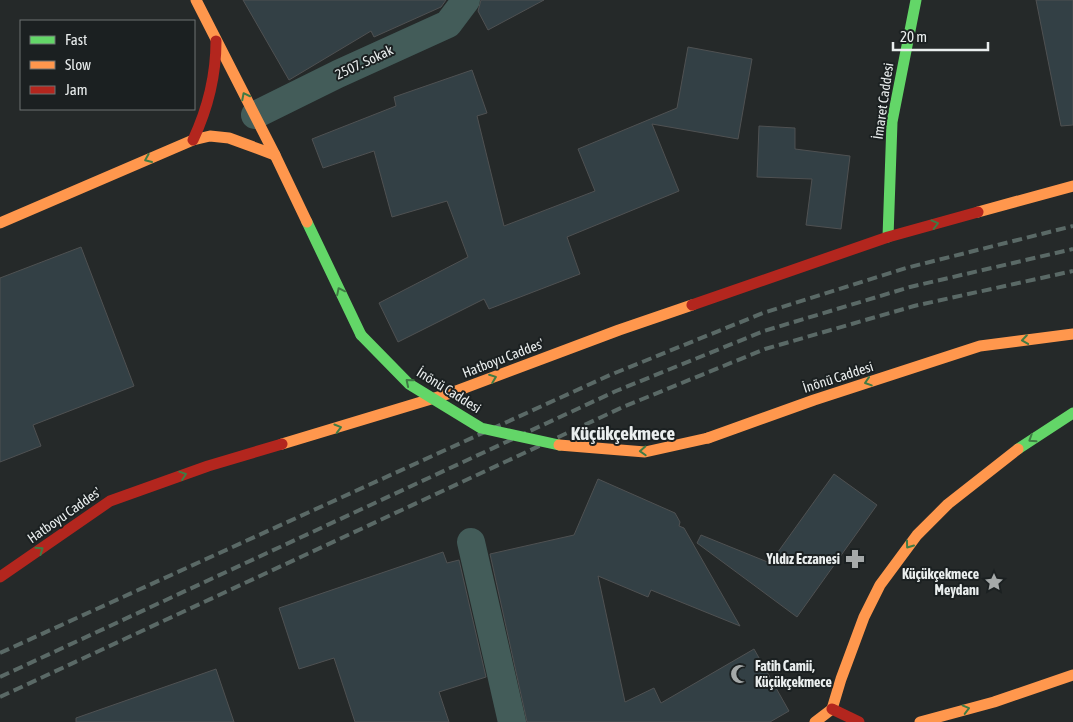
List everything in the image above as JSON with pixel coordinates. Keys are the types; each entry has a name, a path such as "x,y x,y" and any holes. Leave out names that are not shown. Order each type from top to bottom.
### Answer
{"street":[{"name":"İnönü Caddesi","path":"196,0 275,155 361,335 409,384 481,428 560,445 645,452 708,438 814,400 980,346 1073,334"},
{"name":"2507. Sokak","path":"255,115 338,74 448,24 466,0"},
{"name":"İmaret Caddesi","path":"888,237 892,122 916,0"},
{"path":"193,140 205,115 212,90 217,64 216,40"},
{"path":"0,223 193,140 212,136 230,138 275,155"},
{"name":"Hatboyu Caddes'","path":"0,577 110,501 208,466 451,393 619,330 888,237 1073,186"},
{"path":"815,722 832,709 864,617 880,585 917,535 948,504 987,472 1026,443 1073,413"},
{"path":"471,542 512,722"},
{"path":"920,722 994,702 1073,676"},
{"path":"832,709 859,722"}],"building":[{"path":"243,0 446,0 441,7 374,37 371,31 289,80"},
{"path":"481,0 544,0 488,30 478,11"},
{"path":"1036,0 1073,0 1073,125 1061,126"},
{"path":"688,47 752,59 738,139 652,124 679,191 567,237 580,274 489,309 484,299 398,342 379,303 468,257 447,201 392,217 374,151 323,168 312,139 396,106 394,97 472,70 487,113 477,116 504,226 595,191 578,149 677,108"},
{"path":"759,126 795,128 795,149 850,156 841,229 806,225 812,179 757,177"},
{"path":"81,247 134,386 33,425 41,446 0,462 0,278"},
{"path":"834,474 877,505 797,617 697,543 701,535 770,563"},
{"path":"598,479 675,513 680,522 679,526 684,528 740,626 651,590 648,597 598,576 625,702 654,688 661,703 754,649 789,711 770,722 527,722 490,554 574,535"},
{"path":"443,552 447,563 459,560 486,677 439,692 449,722 355,722 334,658 299,669 279,608"},
{"path":"216,669 234,722 76,722 76,718"}],"railway":[{"path":"0,653 610,375 763,313 906,268 1073,226"},
{"path":"0,677 616,391 764,331 910,287 1073,249"},
{"path":"0,697 623,407 765,349 914,306 1073,271"}],"traffic: fast":[{"path":"888,237 892,122 916,0"},
{"path":"307,222 361,335"},
{"path":"361,335 409,384 481,428 559,445"},
{"path":"1018,449 1073,413"}],"traffic: slow":[{"path":"196,0 307,222"},
{"path":"0,223 193,140 210,136 229,138 275,155"},
{"path":"978,212 1073,186"},
{"path":"282,444 451,393 619,330 692,305"},
{"path":"708,438 814,400 980,346 1073,334"},
{"path":"559,445 645,452 708,438"},
{"path":"815,722 832,709 864,617 880,585 917,535 948,504 1018,449"},
{"path":"920,722 994,702 1073,675"}],"traffic: jam":[{"path":"193,140 210,92 215,67 216,41"},
{"path":"692,305 888,237 978,212"},
{"path":"0,577 110,501 208,466 282,444"},
{"path":"832,709 859,722"}],"place":[{"name":"Yıldız Eczanesi","path":"855,559"},
{"name":"Küçükçekmece Meydanı","path":"994,582"},
{"name":"Fatih Camii, Küçükçekmece","path":"740,674"}],"district":[{"name":"Küçükçekmece","path":"623,433"}]}
